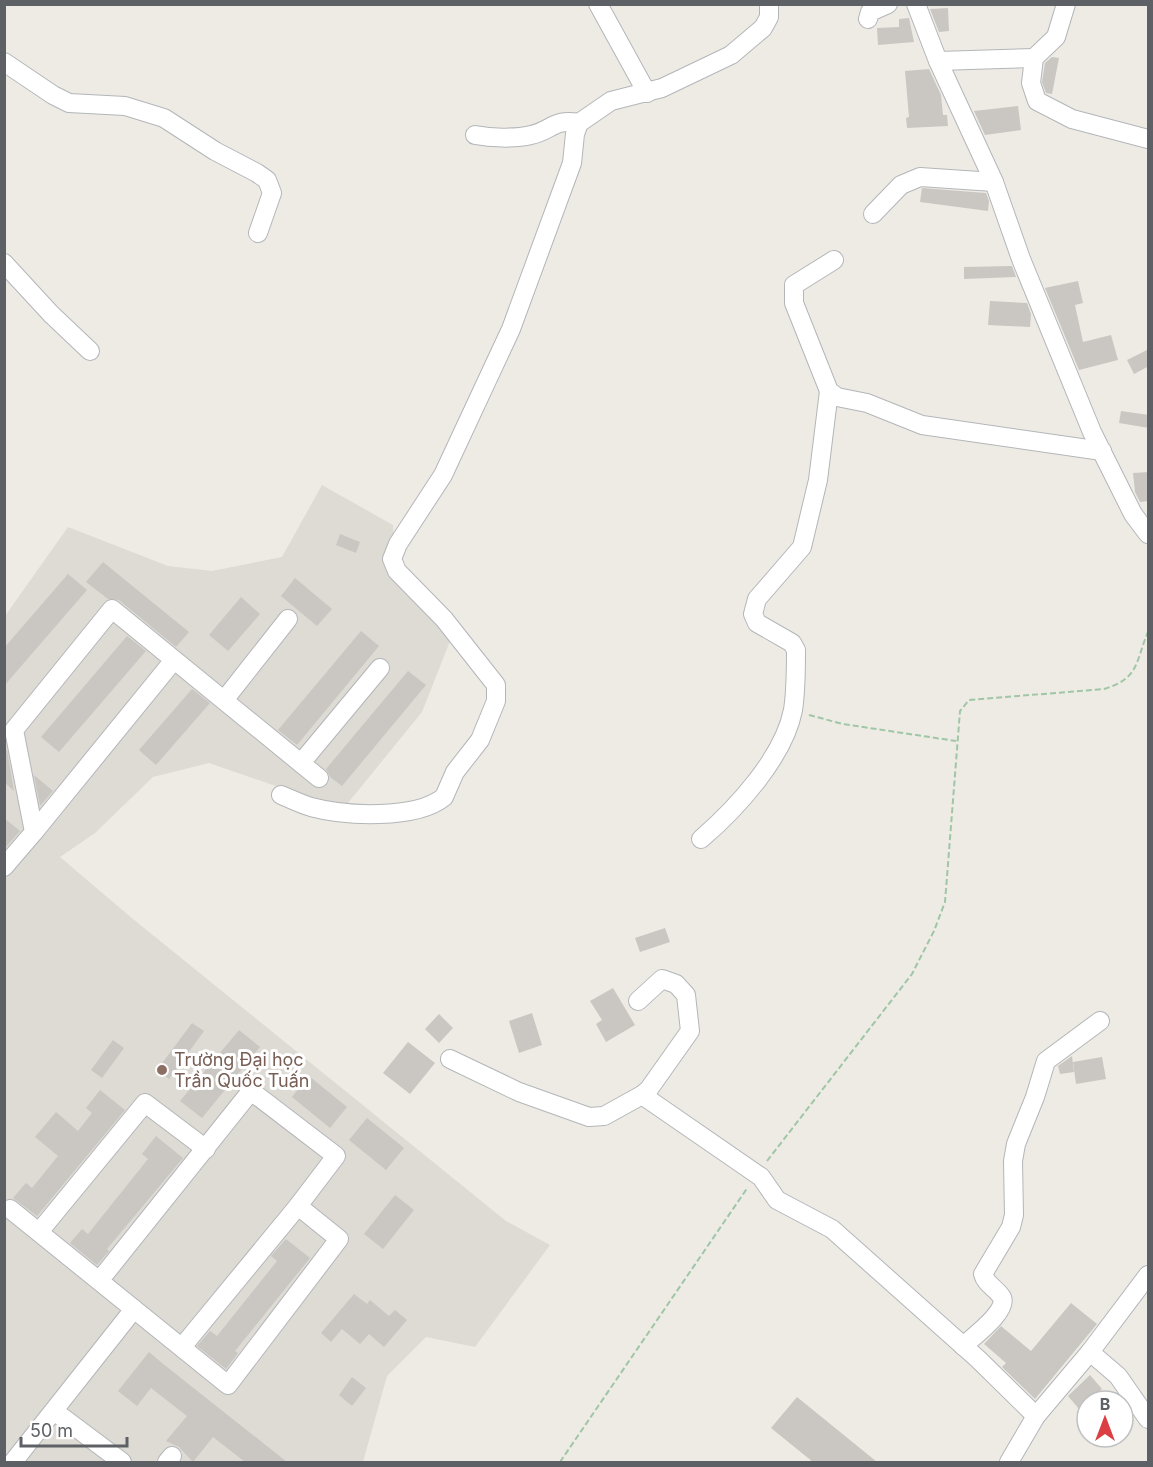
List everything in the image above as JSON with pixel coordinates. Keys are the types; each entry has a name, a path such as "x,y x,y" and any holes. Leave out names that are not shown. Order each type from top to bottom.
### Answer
{"street":[{"path":"598,4 646,93"},
{"path":"281,795 311,807 354,814 408,811 444,797 455,772 480,740 496,701 494,681 444,619 397,571 392,559 398,544 443,475 511,329 572,163 575,134 579,123 611,101 662,88 731,55 763,28 769,17 770,4"},
{"path":"868,19 870,12 888,4"},
{"path":"916,4 938,61 994,182 1025,269 1102,451 1133,514 1149,534"},
{"path":"1066,4 1056,37 1034,58 1032,83 1037,101 1072,119 1149,139"},
{"path":"938,61 1034,58"},
{"path":"4,62 69,103 125,106 164,118 215,151 257,173 267,180 272,193 258,233"},
{"path":"475,135 485,137 533,135 559,122 579,123"},
{"path":"873,214 901,185 920,177 994,182"},
{"path":"834,260 794,285 793,292 794,303 830,391 837,397 843,396 867,403 922,425 1102,451"},
{"path":"4,262 51,314 90,351"},
{"path":"701,839 732,812 778,749 793,711 796,650 792,643 757,623 753,614 757,599 802,547 818,480 830,391"},
{"path":"34,832 14,730 112,609 319,778"},
{"path":"225,699 288,620"},
{"path":"4,867 174,660"},
{"path":"301,763 380,668"},
{"path":"450,1059 519,1092 589,1117 604,1116 642,1095 686,1041 691,1025 686,995 669,980 662,979 638,1001"},
{"path":"963,1346 986,1326 1003,1305 1003,1299 983,1274 1011,1227 1014,1215 1013,1161 1016,1144 1035,1097 1042,1067 1046,1061 1100,1021"},
{"path":"99,1281 251,1091 336,1156 298,1206 182,1347"},
{"path":"642,1095 757,1174 777,1200 832,1229 963,1346 1036,1416"},
{"path":"39,1232 145,1103 206,1149"},
{"path":"10,1209 228,1385 339,1239 298,1206"},
{"path":"1009,1462 1036,1416 1090,1352 1149,1275"},
{"path":"13,1462 134,1310"},
{"path":"1090,1352 1118,1376 1149,1419"},
{"path":"54,1411 122,1462"}],"path":[{"path":"561,1462 757,1174 912,974 934,931 945,902 960,711 969,700 1104,689 1122,684 1135,670 1149,632"},
{"path":"793,711 843,724 956,741"}],"shaded area":[{"name":"Trường Đại học Trần Quốc Tuấn","path":"322,485 393,525 396,577 450,641 422,712 343,809 209,763 153,777 95,833 60,857 133,919 506,1221 550,1245 475,1347 426,1337 387,1376 363,1462 5,1462 5,616 68,527 168,566 212,571 282,557"}],"building":[{"path":"948,8 949,31 939,32 930,9"},
{"path":"909,18 914,42 878,45 877,28 899,27 899,19"},
{"path":"1052,57 1059,58 1052,94 1046,93 1042,82 1045,63"},
{"path":"929,69 941,95 943,115 947,115 948,126 907,128 906,118 909,117 905,71"},
{"path":"1018,106 1021,130 985,135 974,111"},
{"path":"922,188 986,193 989,201 988,211 920,202"},
{"path":"1012,266 1016,277 964,279 964,267"},
{"path":"1078,281 1083,303 1075,305 1083,342 1111,335 1118,360 1079,370 1045,288"},
{"path":"990,301 1027,303 1031,314 1030,327 988,325"},
{"path":"1149,349 1149,366 1134,374 1127,360"},
{"path":"1121,411 1149,415 1149,428 1119,423"},
{"path":"1149,472 1149,501 1140,502 1135,492 1133,473"},
{"path":"340,534 360,542 356,553 336,545"},
{"path":"103,562 189,632 176,647 119,600 108,599 86,582"},
{"path":"68,574 87,590 4,686 4,648"},
{"path":"295,578 332,609 317,626 281,596"},
{"path":"241,597 260,614 228,651 209,635"},
{"path":"361,631 379,646 297,745 278,730"},
{"path":"127,636 146,651 59,752 41,737"},
{"path":"408,671 426,685 342,786 330,777 326,769"},
{"path":"192,689 210,703 156,765 139,750"},
{"path":"4,749 7,750 14,791 4,782"},
{"path":"34,775 53,791 40,806"},
{"path":"4,818 20,831 4,849"},
{"path":"665,928 670,942 640,952 635,938"},
{"path":"613,988 635,1025 606,1042 596,1024 602,1020 590,1001"},
{"path":"532,1013 542,1045 519,1053 509,1021"},
{"path":"439,1014 453,1028 439,1043 425,1029"},
{"path":"192,1023 204,1031 169,1079 157,1070"},
{"path":"239,1030 260,1047 202,1118 180,1101"},
{"path":"113,1040 124,1048 102,1078 91,1070"},
{"path":"408,1042 435,1063 410,1094 383,1073"},
{"path":"1072,1056 1074,1072 1060,1074 1058,1066"},
{"path":"1102,1057 1106,1079 1076,1084 1073,1062"},
{"path":"309,1076 347,1107 330,1128 292,1097"},
{"path":"100,1090 125,1110 37,1216 13,1198 26,1183 32,1188 58,1156 35,1137 56,1112 78,1131 92,1113 86,1108"},
{"path":"367,1118 404,1148 386,1170 349,1140"},
{"path":"156,1136 183,1158 107,1249 109,1251 97,1265 70,1243 82,1229 88,1234 148,1159 142,1154"},
{"path":"395,1195 414,1210 383,1249 364,1234"},
{"path":"286,1239 310,1258 235,1351 238,1353 226,1369 197,1346 210,1331 217,1336 277,1261 271,1256"},
{"path":"354,1294 367,1304 370,1300 389,1316 395,1310 407,1320 384,1347 369,1334 360,1344 342,1329 331,1342 321,1333"},
{"path":"1071,1303 1097,1324 1035,1399 1002,1367 1006,1363 984,1344 1001,1326 1031,1351"},
{"path":"149,1352 287,1462 245,1462 213,1437 193,1462 179,1447 166,1441 187,1416 151,1388 137,1406 118,1391"},
{"path":"1090,1375 1102,1389 1075,1389"},
{"path":"352,1377 366,1388 352,1406 339,1395"},
{"path":"1075,1389 1075,1404 1068,1396"},
{"path":"797,1397 877,1462 813,1462 771,1428"}],"place":[{"name":"Trường Đại học Trần Quốc Tuấn","path":"162,1070"}]}
